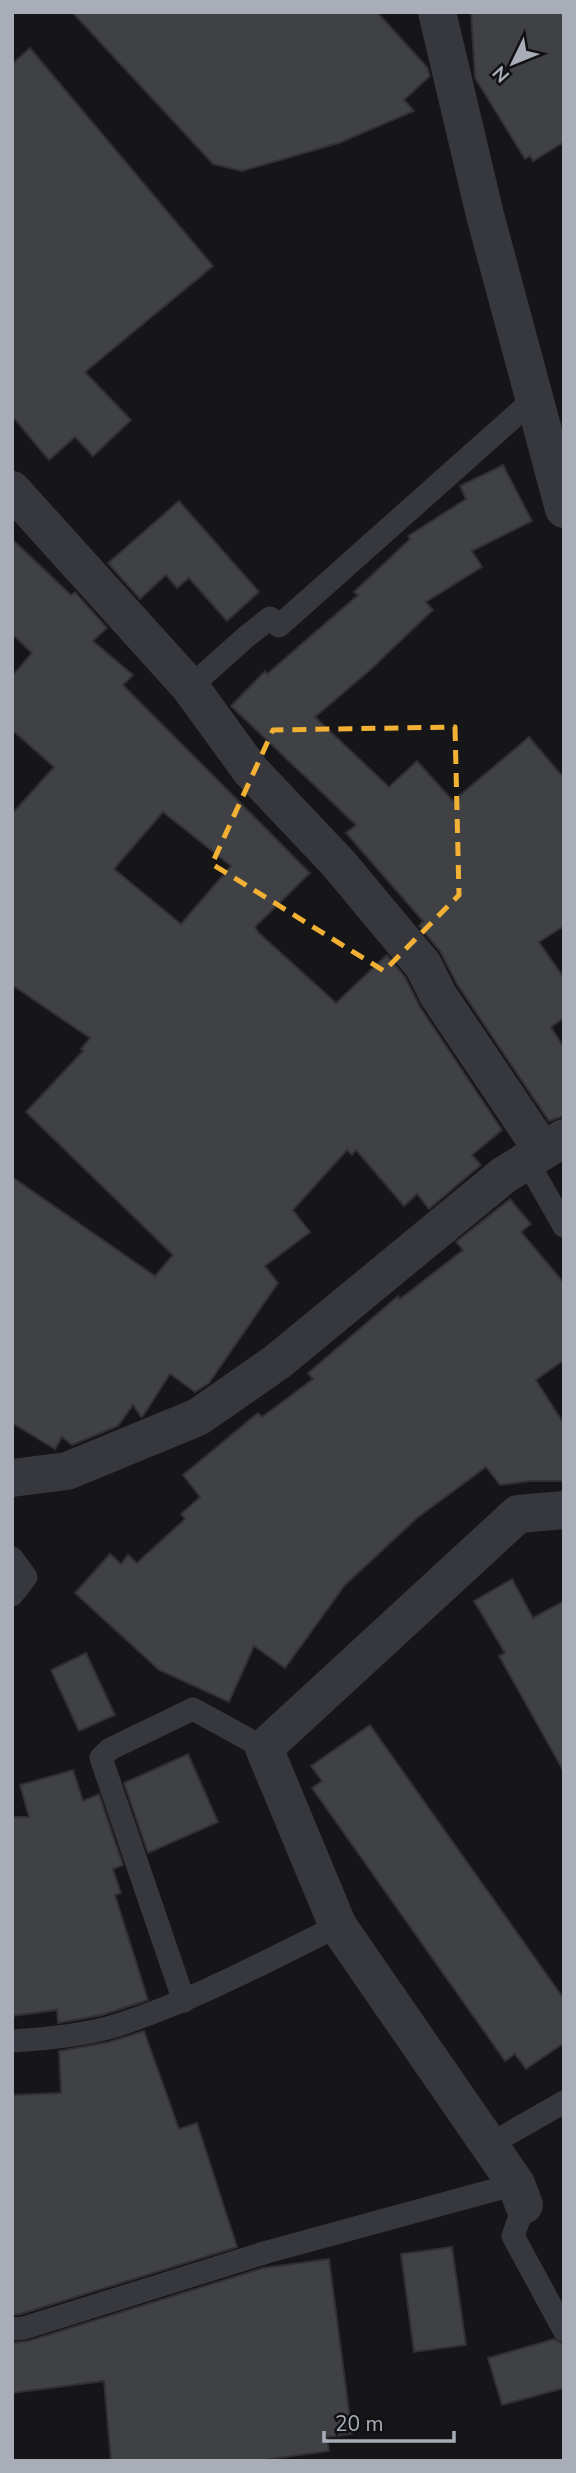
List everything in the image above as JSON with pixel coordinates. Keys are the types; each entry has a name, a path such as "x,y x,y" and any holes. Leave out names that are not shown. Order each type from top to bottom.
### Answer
{"street":[{"path":"437,12 485,215 564,509"},
{"path":"12,490 190,687 251,771 339,864 423,965 438,995 544,1150 494,1184 277,1362 198,1417 67,1471 12,1478"},
{"path":"520,2195 489,2145 338,1926 264,1748 518,1514 564,1510"}],"lane":[{"path":"190,687 270,618 279,626 534,399"},
{"path":"544,1150 564,1226"},
{"path":"12,1558 26,1577 12,1595"},
{"path":"184,2001 101,1758 110,1749 193,1709 264,1748"},
{"path":"12,2041 38,2040 115,2026 184,2001 338,1926"},
{"path":"489,2145 564,2102"},
{"path":"12,2329 24,2328 267,2252 520,2195 513,2236 564,2330"}],"highlighted area":[{"path":"455,727 459,895 384,971 212,864 273,730"}],"building":[{"path":"72,12 377,12 427,67 430,76 404,100 414,111 339,143 242,171 213,164"},
{"path":"471,12 564,12 564,142 533,161 530,156 525,159 475,78"},
{"path":"30,48 213,266 85,372 131,420 93,456 75,437 49,460 12,416 12,64"},
{"path":"503,465 532,521 472,551 482,567 426,602 433,610 370,670 315,717 389,787 417,761 453,801 529,737 564,778 564,926 539,942 564,978 564,1018 551,1027 564,1048 564,1116 549,1121 457,984 440,951 419,926 423,921 346,833 356,825 231,706 265,671 267,674 358,595 354,592 410,539 408,536 466,499 460,486"},
{"path":"179,501 259,592 227,621 189,578 177,588 166,575 140,599 108,563"},
{"path":"12,539 71,595 75,592 107,628 93,641 133,675 123,685 310,873 255,927 259,933 336,1003 387,955 405,977 420,1007 502,1130 472,1155 481,1165 429,1209 417,1194 404,1206 356,1150 352,1155 347,1150 293,1210 310,1232 265,1266 278,1283 209,1383 195,1392 170,1374 143,1416 141,1417 133,1405 118,1426 72,1445 62,1437 55,1449 12,1423 12,1177 155,1276 173,1255 26,1112 83,1051 81,1049 90,1038 12,985 12,814 54,767 12,730 12,676 32,653 12,634","holes":["163,812 231,866 181,924 114,869"]},
{"path":"510,1199 531,1224 521,1232 564,1283 564,1360 536,1380 564,1424 564,1481 500,1485 486,1467 417,1518 345,1585 285,1668 254,1646 229,1702 159,1670 75,1593 110,1554 121,1564 128,1555 137,1563 185,1519 181,1514 200,1497 183,1475 258,1413 262,1417 313,1379 308,1373 398,1296 400,1299 463,1250 456,1242"},
{"path":"512,1579 533,1618 564,1601 564,1772 499,1656 505,1653 474,1601"},
{"path":"86,1653 115,1715 79,1731 51,1670"},
{"path":"370,1725 564,1999 564,2043 526,2069 515,2054 505,2061 312,1788 322,1781 311,1766"},
{"path":"188,1754 218,1822 148,1853 124,1783"},
{"path":"73,1770 83,1801 99,1794 123,1865 113,1869 121,1893 115,1895 148,2000 102,2015 58,2023 57,2010 12,2016 12,1817 29,1817 20,1785"},
{"path":"144,2031 179,2129 197,2123 237,2247 12,2315 12,2095 61,2093 59,2051 109,2042"},
{"path":"452,2247 466,2345 414,2352 401,2254"},
{"path":"329,2259 352,2434 327,2437 329,2451 257,2461 111,2461 104,2381 12,2393 12,2343 28,2341 263,2268"},
{"path":"554,2339 564,2344 564,2388 502,2405 488,2358"}]}
